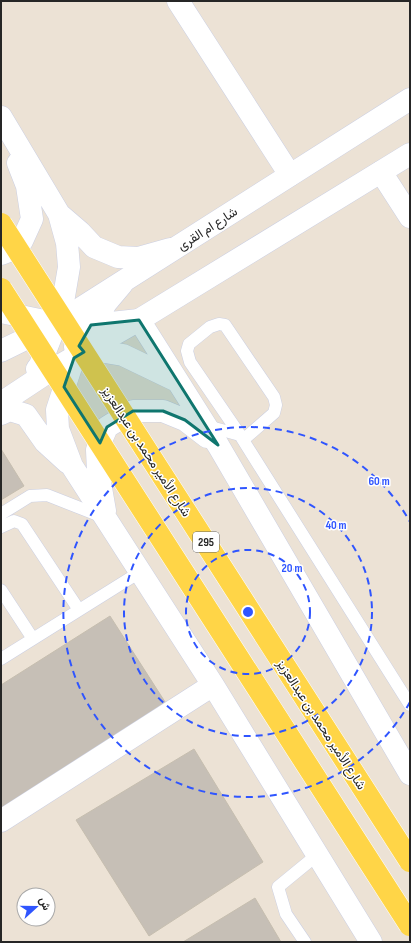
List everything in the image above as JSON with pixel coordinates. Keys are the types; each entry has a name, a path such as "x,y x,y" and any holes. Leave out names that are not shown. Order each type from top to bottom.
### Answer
{"main road":[{"name":"شارع الأمير محمد بن عبدالعزيز","path":"1,224 410,861"},
{"name":"295","path":"1,289 410,925"}],"street":[{"path":"178,1 290,175"},
{"name":"شارع ام القرى","path":"1,352 56,324 410,98"},
{"path":"4,122 59,214 67,243 69,267 62,308 40,366 24,388"},
{"path":"1,254 14,249 22,241 32,219 27,186 4,122"},
{"path":"1,403 81,351 140,320 410,154"},
{"path":"381,172 410,217"},
{"path":"59,214 80,232 94,247 118,257 138,258 178,247"},
{"path":"125,280 106,303 83,337 81,351 57,410 58,429 72,466 213,685 371,942"},
{"path":"1,312 73,327 140,320"},
{"path":"140,320 218,445 410,772"},
{"path":"1,352 55,344 81,351 123,355 178,381"},
{"path":"1,414 10,410 26,415 45,442 72,466"},
{"path":"106,519 98,471 97,450 107,427 133,410 163,411 185,420 218,445"},
{"path":"1,821 213,685"}],"lane":[{"path":"242,438 274,413 276,405 274,397 225,325 219,324 210,327 189,344 187,351 190,362 242,438 410,705"},
{"path":"205,425 242,438"},
{"path":"1,514 30,496 47,495 106,519"},
{"path":"1,527 14,521 22,524 79,610"},
{"path":"1,659 140,572"},
{"path":"1,590 33,639"},
{"path":"305,942 286,914 278,887 317,854"}],"highlighted area":[{"path":"139,320 218,445 185,420 163,411 133,411 107,427 100,443 64,387 74,358 84,352 79,346 91,325"}],"building":[{"path":"1,449 24,486 1,500"},
{"path":"110,616 167,705 1,811 1,685"},
{"path":"194,749 263,862 149,936 76,820"},
{"path":"255,898 281,942 183,942"}]}
